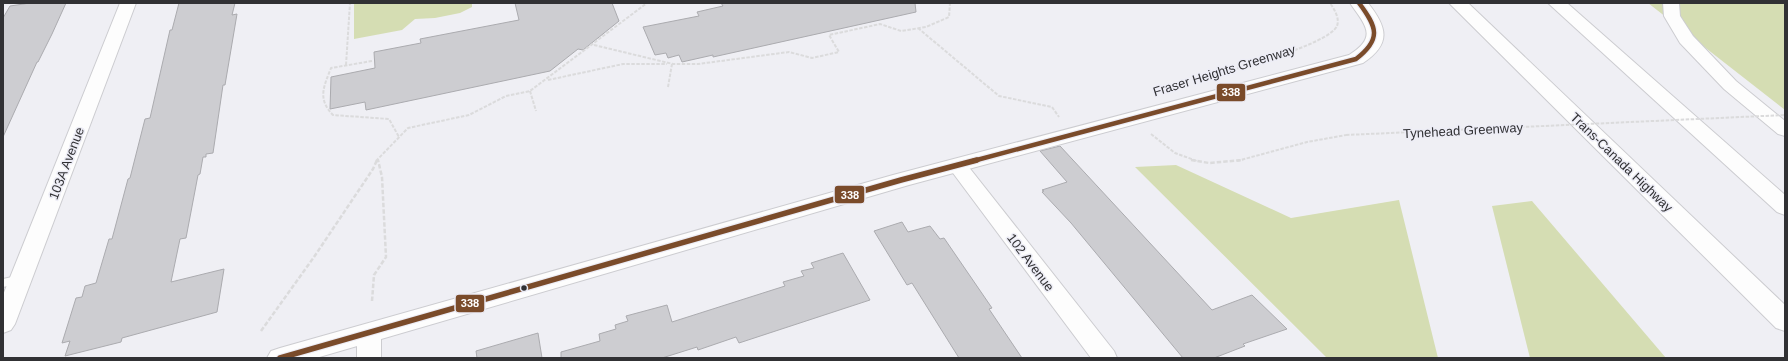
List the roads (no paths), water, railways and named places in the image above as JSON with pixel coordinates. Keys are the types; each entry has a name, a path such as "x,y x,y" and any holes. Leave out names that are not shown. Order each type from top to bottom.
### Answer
{"main road":[{"path":"280,358 957,165 1356,59 1369,51 1376,40 1375,30 1370,16 1359,3"},
{"name":"Trans-Canada Highway","path":"1458,3 1785,321"},
{"path":"1557,3 1785,207"}],"street":[{"name":"103A Avenue","path":"3,324 12,281 128,3"},
{"path":"1672,3 1672,16 1686,39 1730,85 1785,130"},
{"name":"102 Avenue","path":"957,165 1105,358"},
{"path":"368,333 369,358"}]}
